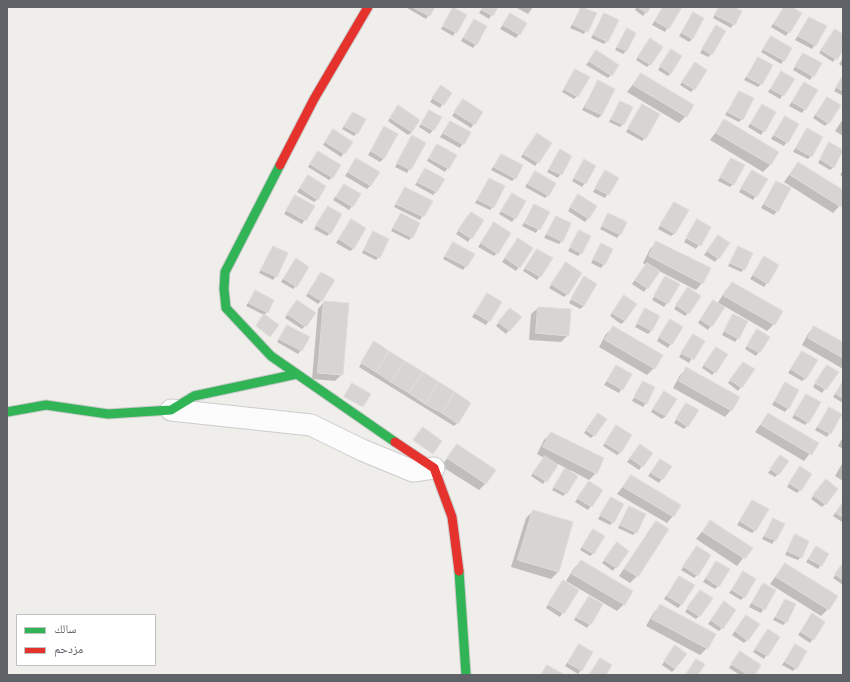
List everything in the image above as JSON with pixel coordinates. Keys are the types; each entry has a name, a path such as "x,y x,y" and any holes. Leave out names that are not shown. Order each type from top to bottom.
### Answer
{"street":[{"path":"368,7 314,99 225,272 224,289 226,308 271,356 434,468 452,517 466,675"},
{"path":"171,410 194,396 297,374"},
{"path":"7,412 46,405 108,414 171,410 311,425 362,450 414,472 434,468"}],"building":[{"path":"413,7 435,7 430,16"},
{"path":"453,7 467,15 457,33 443,26"},
{"path":"483,7 498,7 493,16 482,10"},
{"path":"581,7 597,13 588,32 573,25"},
{"path":"638,7 651,7 647,13"},
{"path":"663,7 682,7 669,29 655,21"},
{"path":"719,7 734,7 742,11 735,25 715,15"},
{"path":"784,7 792,7 802,13 790,33 774,24"},
{"path":"693,12 704,18 693,39 682,33"},
{"path":"510,13 527,23 520,35 503,25"},
{"path":"604,13 619,20 608,42 594,35"},
{"path":"809,17 827,26 816,46 798,36"},
{"path":"474,19 487,26 477,45 464,38"},
{"path":"716,25 726,31 712,55 702,49"},
{"path":"627,28 636,33 627,51 617,47"},
{"path":"835,29 843,34 843,50 837,60 821,50"},
{"path":"771,36 792,48 785,61 763,49"},
{"path":"650,38 663,47 651,65 638,57"},
{"path":"671,49 682,56 671,74 660,66"},
{"path":"596,50 619,65 612,76 589,61"},
{"path":"803,53 822,63 814,77 795,66"},
{"path":"758,57 773,65 762,85 747,77"},
{"path":"695,62 707,70 695,90 682,82"},
{"path":"575,69 590,77 578,97 564,89"},
{"path":"781,71 795,79 784,96 771,89"},
{"path":"641,73 694,105 687,117 633,85"},
{"path":"843,76 843,91 836,87"},
{"path":"598,80 615,89 602,115 585,107"},
{"path":"804,82 818,90 806,110 792,102"},
{"path":"441,85 452,93 444,105 432,98"},
{"path":"739,91 754,98 743,120 728,112"},
{"path":"827,97 841,105 829,124 816,115"},
{"path":"463,99 483,112 475,125 454,112"},
{"path":"620,101 633,107 624,125 611,119"},
{"path":"642,104 660,114 646,139 628,128"},
{"path":"762,104 776,112 765,132 751,124"},
{"path":"398,105 420,120 412,132 390,118"},
{"path":"429,110 442,117 434,131 421,124"},
{"path":"353,112 366,119 358,134 344,126"},
{"path":"785,116 799,124 788,143 774,135"},
{"path":"724,119 779,152 771,165 716,133"},
{"path":"450,121 471,132 464,145 443,133"},
{"path":"384,126 398,134 384,159 371,151"},
{"path":"807,128 823,137 812,157 796,148"},
{"path":"333,129 353,142 345,154 325,142"},
{"path":"537,133 552,143 539,163 523,154"},
{"path":"412,135 426,143 411,170 397,163"},
{"path":"829,142 843,150 834,168 820,159"},
{"path":"437,144 457,155 449,169 429,158"},
{"path":"560,149 572,156 562,175 549,169"},
{"path":"318,151 341,165 333,178 310,164"},
{"path":"501,154 523,165 516,179 494,167"},
{"path":"356,158 380,172 371,186 348,172"},
{"path":"731,158 745,165 734,185 720,177"},
{"path":"584,159 596,166 586,184 574,178"},
{"path":"798,162 843,190 843,203 841,207 790,175"},
{"path":"425,168 445,179 437,192 417,182"},
{"path":"605,170 619,178 609,195 595,188"},
{"path":"752,170 768,179 757,197 741,188"},
{"path":"535,171 556,183 549,196 528,184"},
{"path":"308,175 326,186 318,200 300,188"},
{"path":"489,178 505,186 494,208 478,200"},
{"path":"776,181 791,188 778,212 764,204"},
{"path":"344,184 361,194 353,207 336,197"},
{"path":"405,187 433,201 424,217 396,204"},
{"path":"512,193 526,201 516,219 501,211"},
{"path":"578,194 597,206 589,219 570,207"},
{"path":"295,195 315,206 306,221 286,210"},
{"path":"674,202 689,210 675,234 660,225"},
{"path":"534,204 550,212 540,230 525,223"},
{"path":"328,206 342,214 331,234 316,225"},
{"path":"471,212 484,220 472,239 458,230"},
{"path":"401,213 420,223 413,238 393,228"},
{"path":"608,213 627,222 621,235 602,226"},
{"path":"556,216 571,223 563,242 547,234"},
{"path":"351,219 366,228 354,249 339,239"},
{"path":"697,219 711,227 701,246 686,238"},
{"path":"494,222 511,233 498,254 481,243"},
{"path":"579,230 591,236 582,254 570,247"},
{"path":"373,231 389,239 380,258 364,250"},
{"path":"718,235 730,243 719,259 707,251"},
{"path":"518,238 533,248 520,268 505,258"},
{"path":"656,241 711,268 703,284 649,256"},
{"path":"453,242 475,254 467,267 445,256"},
{"path":"601,243 613,249 605,265 593,259"},
{"path":"273,246 288,253 277,277 261,270"},
{"path":"738,246 753,253 745,270 730,263"},
{"path":"537,249 553,258 541,277 525,268"},
{"path":"764,256 779,265 768,284 753,275"},
{"path":"296,258 309,267 297,287 284,279"},
{"path":"566,262 582,273 568,295 551,284"},
{"path":"647,263 660,271 648,289 635,280"},
{"path":"321,272 335,280 322,301 308,293"},
{"path":"584,276 597,284 584,306 571,299"},
{"path":"665,276 680,284 668,304 654,296"},
{"path":"732,282 783,311 775,325 724,296"},
{"path":"688,287 701,296 689,314 676,305"},
{"path":"255,290 274,300 268,313 249,303"},
{"path":"487,293 502,302 490,322 475,313"},
{"path":"624,295 637,304 625,321 612,313"},
{"path":"297,300 316,313 306,327 287,314"},
{"path":"713,300 725,307 712,327 701,320"},
{"path":"324,301 349,303 343,375 318,373"},
{"path":"538,307 571,309 569,336 536,333"},
{"path":"510,308 522,317 510,331 498,322"},
{"path":"645,308 660,316 652,331 637,323"},
{"path":"264,314 279,325 270,337 256,326"},
{"path":"733,314 748,321 739,339 724,331"},
{"path":"670,319 683,327 672,345 659,337"},
{"path":"287,325 310,337 302,351 279,339"},
{"path":"613,326 663,355 655,369 605,340"},
{"path":"814,326 843,342 843,358 808,338"},
{"path":"757,329 770,337 760,353 747,346"},
{"path":"693,334 705,341 694,360 681,353"},
{"path":"374,341 389,351 376,372 361,363"},
{"path":"716,347 728,354 716,373 704,365"},
{"path":"389,351 405,361 391,382 376,372"},
{"path":"802,351 818,360 806,379 791,369"},
{"path":"405,361 423,372 409,393 391,382"},
{"path":"743,362 755,369 742,388 730,380"},
{"path":"616,365 632,374 623,390 607,381"},
{"path":"827,365 839,372 826,390 815,383"},
{"path":"686,367 740,397 732,411 679,381"},
{"path":"423,372 439,382 425,404 409,393"},
{"path":"643,381 655,387 647,404 634,397"},
{"path":"843,381 843,398 836,394"},
{"path":"439,382 455,392 442,413 425,404"},
{"path":"785,382 799,390 789,409 775,401"},
{"path":"352,383 371,394 363,407 344,397"},
{"path":"664,391 677,399 666,416 653,409"},
{"path":"455,392 471,403 458,424 442,413"},
{"path":"806,394 821,402 809,423 794,414"},
{"path":"686,403 699,410 688,427 676,419"},
{"path":"829,407 842,414 831,434 818,427"},
{"path":"598,413 607,419 595,436 586,430"},
{"path":"768,413 819,443 812,455 761,425"},
{"path":"616,425 632,435 621,453 605,443"},
{"path":"423,427 442,441 433,454 413,440"},
{"path":"551,432 604,458 597,474 543,447"},
{"path":"457,444 496,470 486,484 447,458"},
{"path":"640,444 653,453 643,467 630,458"},
{"path":"780,455 789,461 779,475 770,469"},
{"path":"545,456 558,465 547,482 533,473"},
{"path":"660,459 672,466 663,480 651,473"},
{"path":"800,466 812,474 801,491 789,483"},
{"path":"565,468 578,476 567,494 554,487"},
{"path":"631,475 681,505 674,517 623,487"},
{"path":"826,479 838,489 826,505 813,495"},
{"path":"589,481 603,490 592,507 577,498"},
{"path":"611,497 624,504 614,523 600,515"},
{"path":"752,500 769,509 756,531 740,521"},
{"path":"843,502 843,517 836,513"},
{"path":"629,506 646,514 637,533 620,525"},
{"path":"533,510 573,522 559,572 518,560"},
{"path":"773,518 785,524 776,541 765,536"},
{"path":"710,520 753,548 745,559 703,532"},
{"path":"656,521 669,529 638,577 625,569"},
{"path":"593,529 605,536 594,554 582,547"},
{"path":"795,534 809,541 802,558 787,551"},
{"path":"617,542 629,551 617,568 604,560"},
{"path":"697,546 711,555 698,576 683,566"},
{"path":"816,546 829,554 822,566 809,559"},
{"path":"581,560 633,591 625,605 572,574"},
{"path":"716,561 730,569 719,587 706,578"},
{"path":"785,563 838,596 829,610 776,577"},
{"path":"843,563 843,580 835,574"},
{"path":"743,571 756,579 745,598 732,590"},
{"path":"679,576 695,585 682,605 667,596"},
{"path":"563,580 579,590 564,614 548,604"},
{"path":"763,583 776,590 765,610 752,603"},
{"path":"700,590 713,598 700,617 687,608"},
{"path":"589,596 603,604 591,625 576,617"},
{"path":"785,599 796,604 787,623 776,617"},
{"path":"724,601 736,610 723,629 711,620"},
{"path":"660,604 716,634 708,649 652,619"},
{"path":"812,613 825,622 814,640 801,632"},
{"path":"746,615 760,624 748,641 735,631"},
{"path":"768,629 780,637 768,656 755,649"},
{"path":"579,644 593,652 582,671 568,663"},
{"path":"795,644 807,651 797,669 785,662"},
{"path":"675,645 687,654 675,669 664,661"},
{"path":"740,651 761,665 755,675 748,675 731,664"},
{"path":"600,658 612,665 606,675 589,675"},
{"path":"696,659 705,664 698,675 687,675 686,674"},
{"path":"547,665 563,674 563,675 541,675"}],"traffic: fast":[{"path":"280,165 225,272 224,289 226,308 271,356 395,442"},
{"path":"7,412 46,405 108,414 171,410 194,396 297,374"},
{"path":"459,571 466,675"}],"traffic: jam":[{"path":"280,165 314,99 368,7"},
{"path":"395,442 434,468 452,517 459,571"}]}
